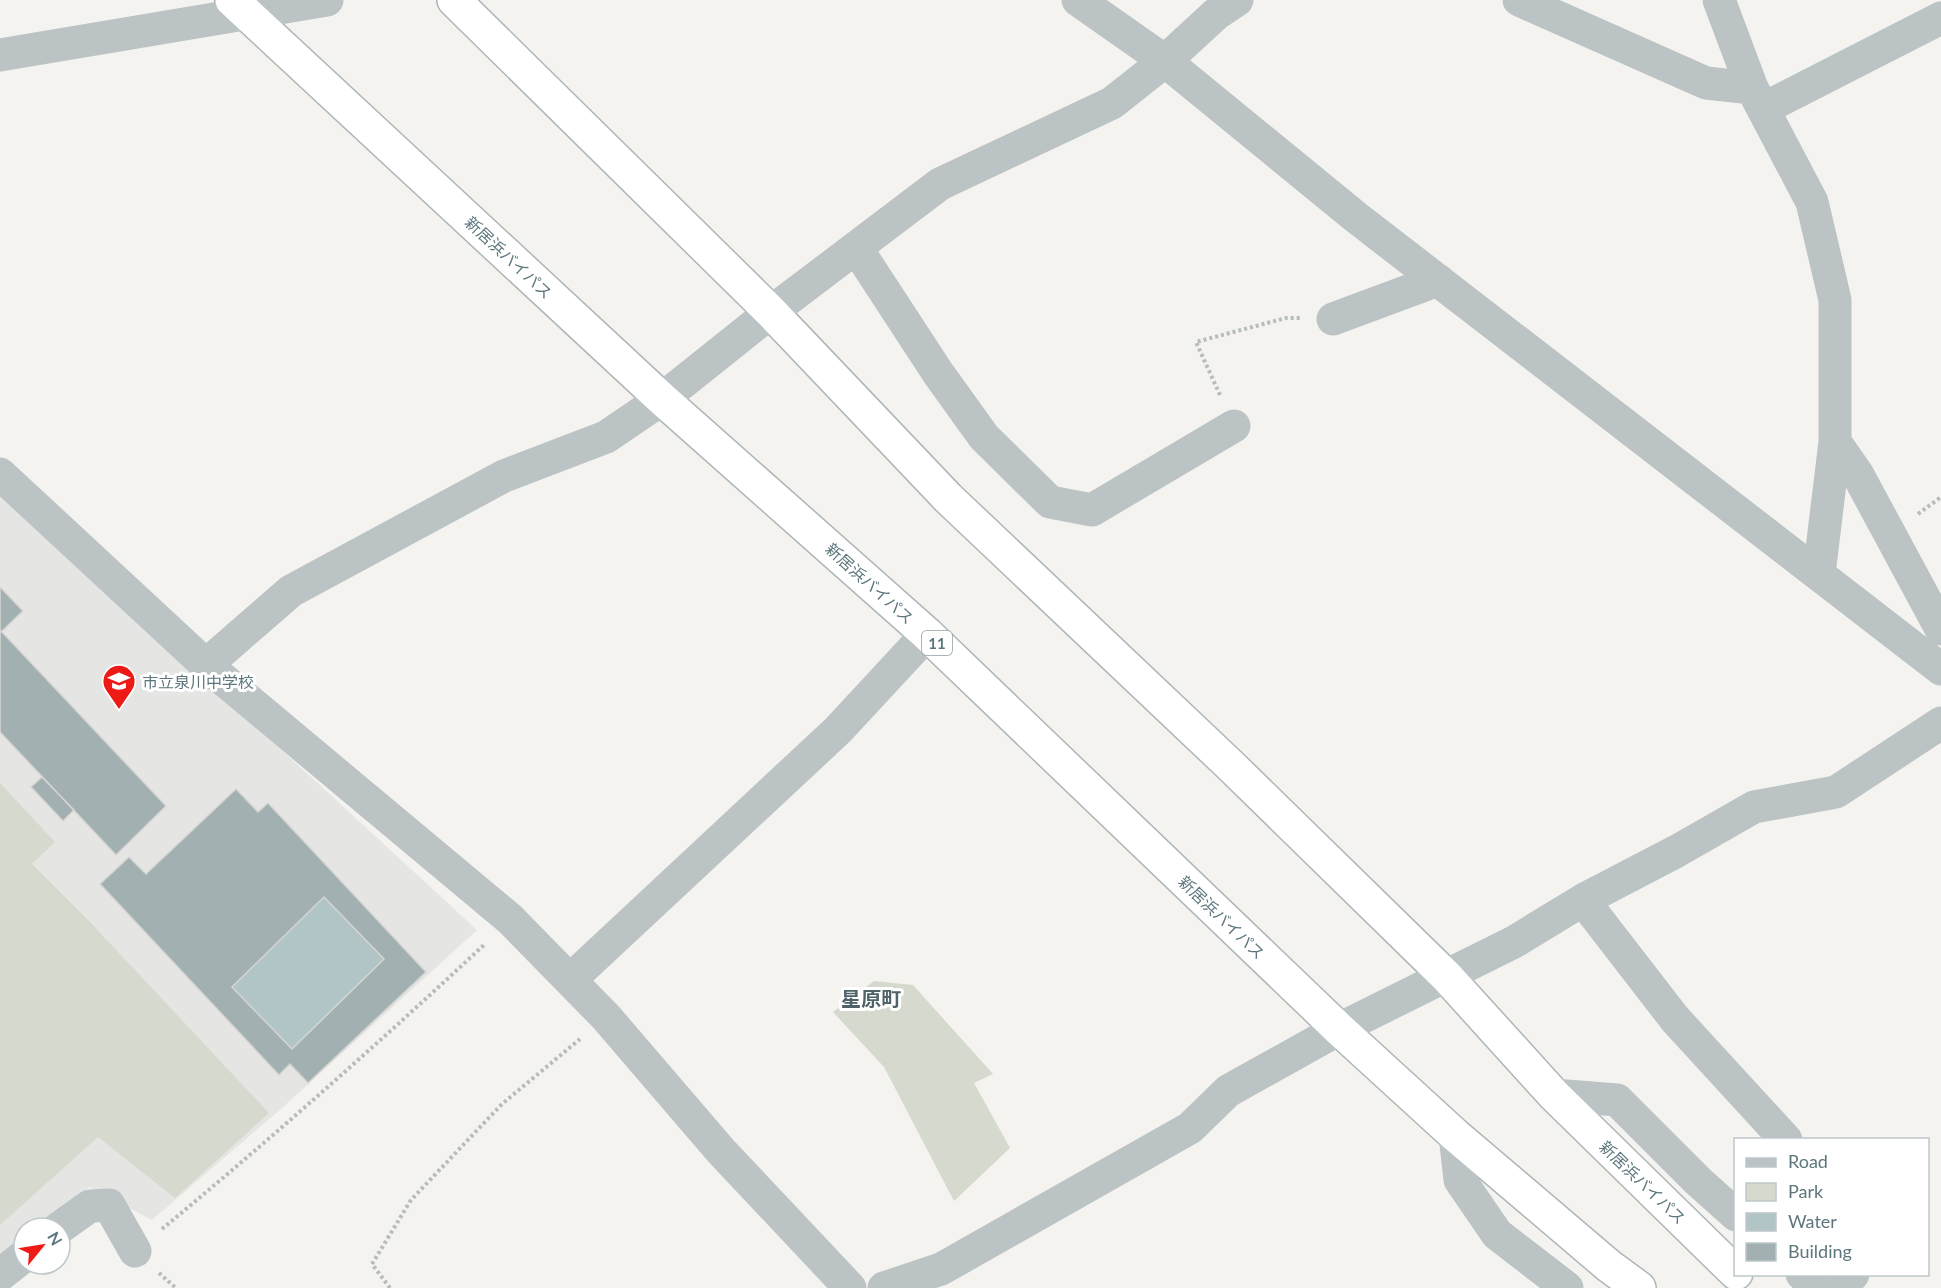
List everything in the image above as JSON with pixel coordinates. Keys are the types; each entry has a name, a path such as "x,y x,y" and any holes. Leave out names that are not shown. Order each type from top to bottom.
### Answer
{"highway":[{"name":"新居浜バイパス","path":"454,0 771,312 948,498 1221,757 1447,977 1554,1095 1734,1272"},
{"name":"新居浜バイパス","path":"238,6 662,399 927,634 1339,1029 1455,1135 1639,1288"},
{"name":"新居浜バイパス","path":"1738,1276 1751,1288"}],"street":[{"path":"0,56 238,6 327,0"},
{"path":"1078,0 1165,61 1357,218 1941,669"},
{"path":"206,665 291,591 504,476 606,437 662,399 771,312 940,184 1112,102 1165,61 1216,14 1237,0"},
{"path":"1519,0 1706,83 1758,99 1941,18"},
{"path":"1719,0 1758,99 1812,202 1835,300 1835,442 1819,574"},
{"path":"857,249 938,373 984,437 1050,502 1092,510 1234,426"},
{"path":"1334,319 1438,280"},
{"path":"1835,442 1858,476 1941,629"},
{"path":"0,474 206,665 510,919 606,1017 722,1151 850,1288"},
{"path":"570,980 838,730 927,634"},
{"path":"884,1288 941,1269 1190,1128 1228,1091 1339,1029 1514,942 1583,900 1754,807 1836,792 1941,723"},
{"path":"1583,900 1675,1019 1784,1138"},
{"path":"1554,1095 1617,1100 1698,1181 1734,1213"},
{"path":"1455,1135 1460,1180 1497,1234 1567,1288"},
{"path":"72,1219 90,1206 109,1205 135,1251"},
{"path":"0,1275 12,1266"},
{"path":"1803,1276 1817,1288"},
{"path":"1842,1288 1852,1276"}],"path":[{"path":"1234,426 1196,342 1286,318 1334,319"},
{"path":"135,1251 236,1167 366,1053 510,919"},
{"path":"390,1288 372,1264 411,1200 502,1104 606,1017"}],"shaded area":[{"name":"市立泉川中学校","path":"0,490 477,930 282,1108 152,1220 90,1187 52,1216 12,1216 12,1246 0,1255"}],"green space":[{"path":"0,783 55,842 32,864 90,922 269,1113 175,1198 98,1137 0,1225"},
{"path":"874,981 913,985 993,1074 974,1083 1010,1148 954,1201 884,1067 833,1012"}],"water":[{"path":"324,897 384,959 292,1049 232,987"}],"building":[{"path":"0,587 23,611 1,632 0,630"},
{"path":"0,630 166,806 116,855 0,732"},
{"path":"42,777 74,810 63,821 31,787"},
{"path":"236,789 258,812 268,803 426,972 308,1083 290,1064 279,1075 100,884 129,857 146,874","holes":["324,897 384,959 292,1049 232,987"]}],"place":[{"name":"市立泉川中学校","path":"119,710"}],"district":[{"name":"星原町","path":"871,998"}]}
